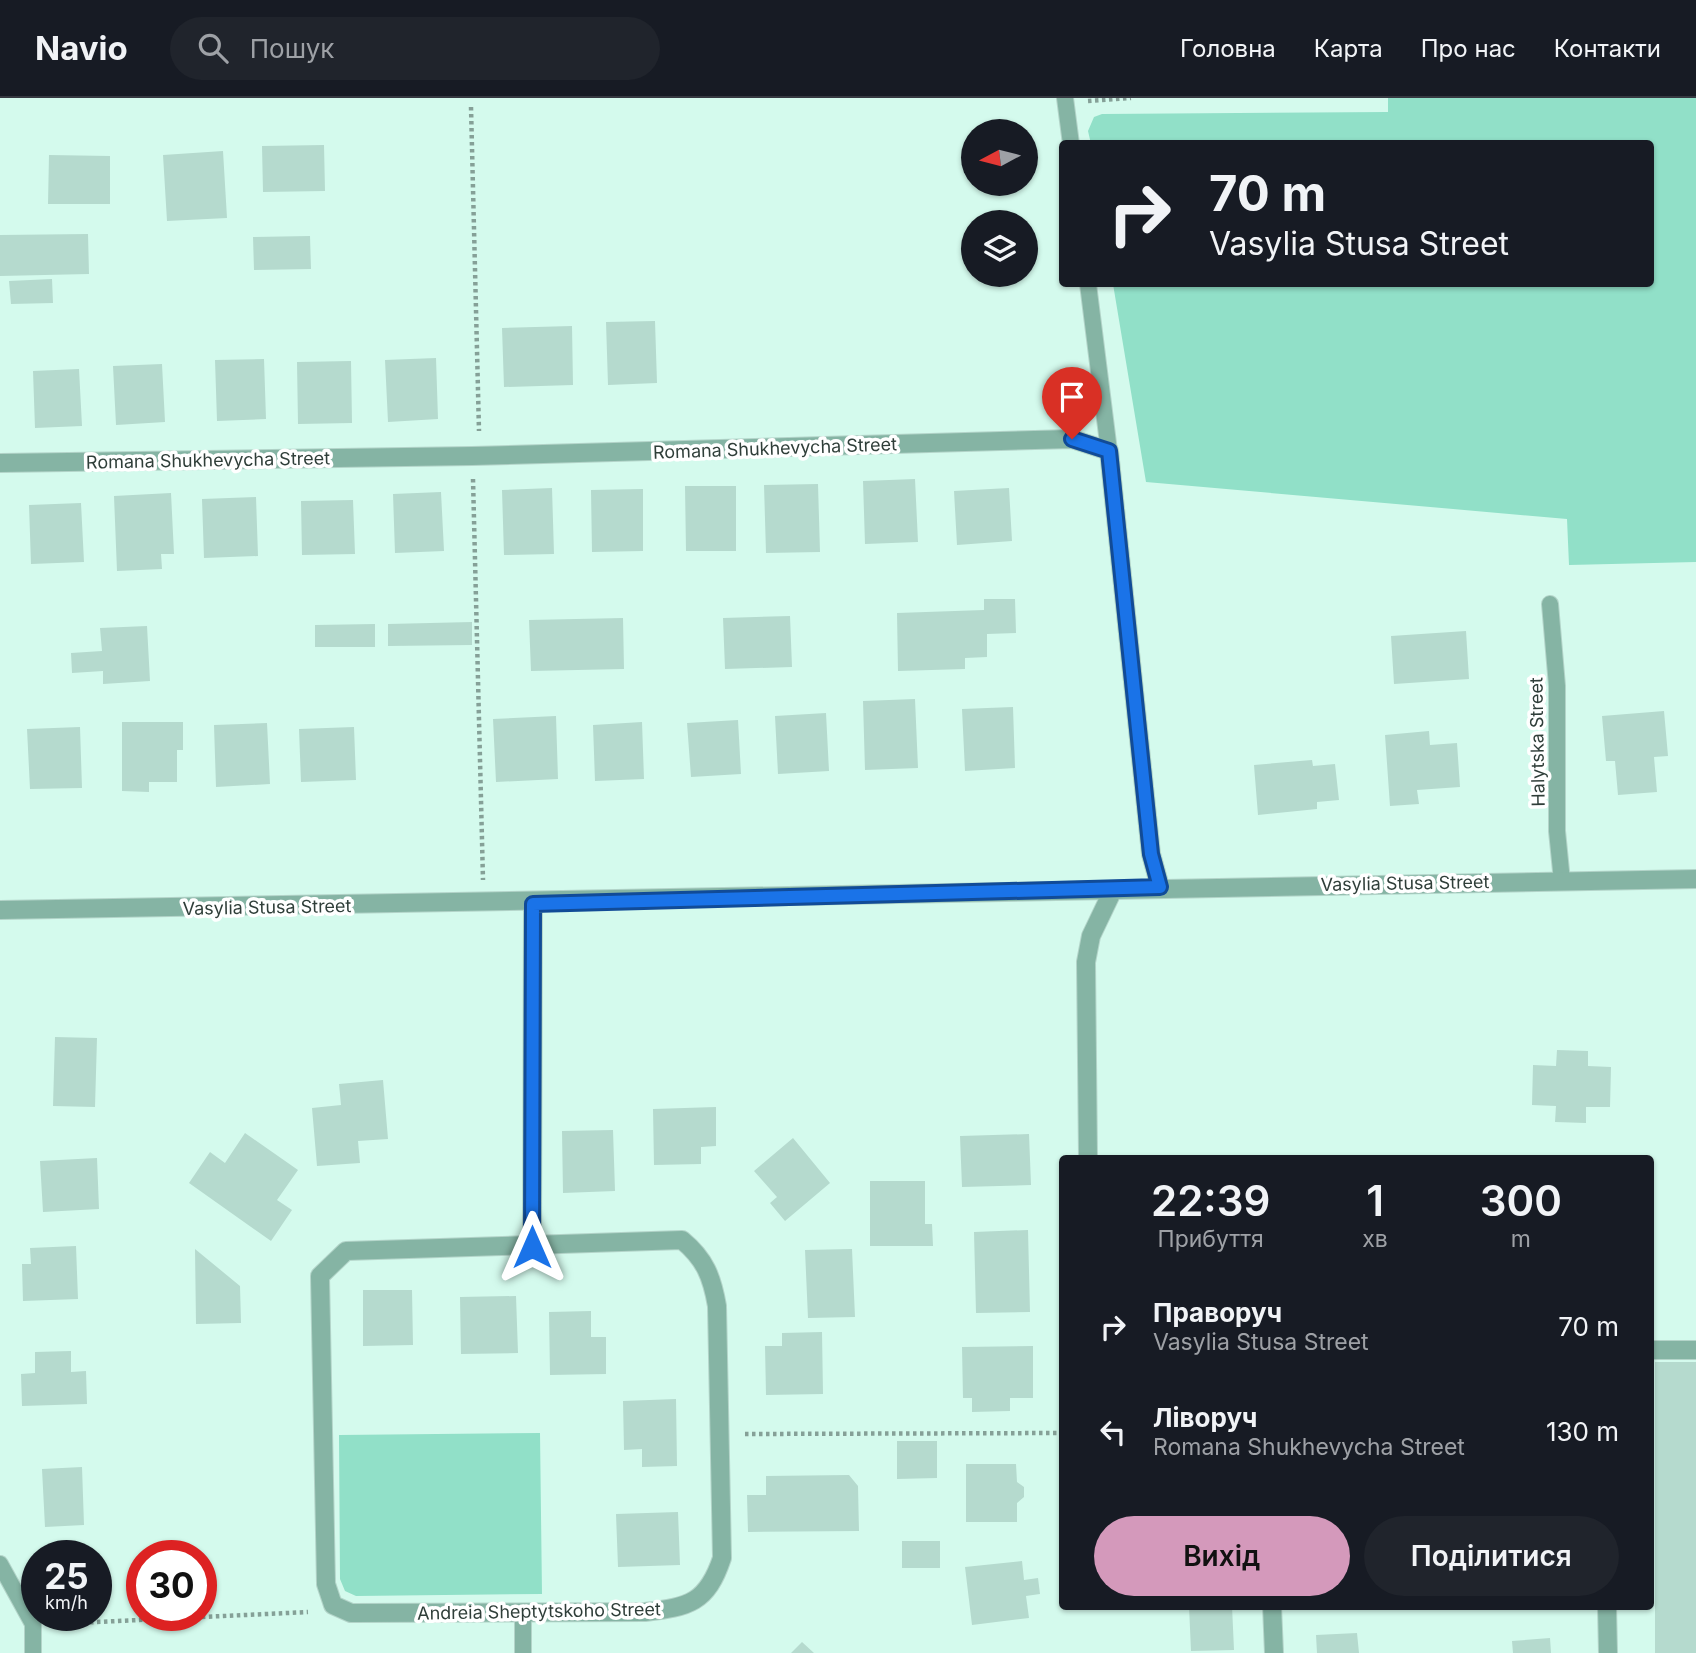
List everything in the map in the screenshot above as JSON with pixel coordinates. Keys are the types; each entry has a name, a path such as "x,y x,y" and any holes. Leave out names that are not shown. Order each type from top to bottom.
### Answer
{"street":[{"name":"Romana Shukhevycha Street","path":"0,463 476,456 1072,439 1109,451"},
{"path":"1109,451 1151,854 1160,887"},
{"name":"Vasylia Stusa Street","path":"0,910 483,905 1160,887 1696,879"},
{"path":"1087,1155 1086,962 1091,936 1113,890"},
{"path":"532,1247 533,904"},
{"path":"333,1605 326,1584 320,1276 345,1251 532,1247 682,1240 700,1255 713,1279 717,1306 719,1434"},
{"path":"1654,1350 1696,1350"},
{"name":"Andreia Sheptytskoho Street","path":"333,1605 351,1613 645,1612 677,1608 698,1600 714,1582 722,1558 719,1434"},
{"path":"1272,1610 1274,1653"},
{"path":"1607,1610 1608,1653"}],"lane":[{"path":"1066,100 1071,140"},
{"path":"1088,287 1109,451"},
{"name":"Halytska Street","path":"1550,604 1557,686 1557,831 1562,881"},
{"path":"0,1564 21,1602"},
{"path":"523,1612 523,1653"},
{"path":"33,1631 33,1653"}],"path":[{"path":"1066,100 1131,98"},
{"path":"471,107 483,905"},
{"path":"719,1434 1059,1433"},
{"path":"112,1623 287,1615 333,1605"}],"green space":[{"path":"1388,98 1696,98 1696,562 1569,565 1567,519 1146,482 1114,287 1654,287 1654,140 1090,140 1088,131 1094,117 1102,114 1388,112"},
{"path":"540,1433 542,1594 356,1596 345,1591 340,1579 339,1435"}],"building":[{"path":"324,145 325,191 263,192 262,146"},
{"path":"223,151 227,218 167,221 163,155"},
{"path":"49,155 110,156 110,204 48,204"},
{"path":"88,234 89,274 0,276 0,235"},
{"path":"310,236 311,269 254,270 253,237"},
{"path":"52,279 53,303 11,304 9,281"},
{"path":"655,321 657,383 608,385 606,322"},
{"path":"572,326 573,385 504,387 502,328"},
{"path":"436,358 438,419 388,422 385,360"},
{"path":"264,359 266,419 217,421 215,360"},
{"path":"351,361 352,423 298,424 297,362"},
{"path":"162,364 165,422 116,425 113,366"},
{"path":"79,369 82,426 35,428 33,371"},
{"path":"915,479 918,542 865,544 863,481"},
{"path":"818,484 820,552 766,553 764,485"},
{"path":"685,486 736,486 736,551 686,551"},
{"path":"552,488 554,554 504,555 502,490"},
{"path":"1009,488 1012,541 957,545 954,491"},
{"path":"643,489 643,551 592,552 591,490"},
{"path":"441,492 444,551 395,553 393,494"},
{"path":"171,493 174,554 161,554 162,569 117,571 114,496"},
{"path":"256,497 258,556 204,558 202,499"},
{"path":"353,500 355,554 302,555 301,501"},
{"path":"81,503 84,562 31,564 29,505"},
{"path":"984,599 1015,599 1016,633 987,634 987,657 965,658 965,669 898,671 897,613 984,610"},
{"path":"790,616 792,667 725,669 723,618"},
{"path":"623,618 624,669 531,671 529,620"},
{"path":"472,622 472,645 388,646 388,624"},
{"path":"375,624 375,647 315,647 315,625"},
{"path":"147,626 150,681 103,684 103,671 72,673 71,653 102,651 100,628"},
{"path":"1466,631 1469,679 1394,684 1391,636"},
{"path":"915,699 918,768 865,770 863,701"},
{"path":"1013,707 1015,768 965,771 962,709"},
{"path":"1664,711 1668,756 1654,757 1657,792 1618,795 1615,761 1606,761 1602,716"},
{"path":"826,713 829,771 778,774 775,716"},
{"path":"556,716 558,779 496,782 493,719"},
{"path":"738,720 741,774 691,777 687,723"},
{"path":"122,722 183,722 183,750 177,750 177,782 149,782 149,792 122,791"},
{"path":"642,722 644,779 595,781 593,725"},
{"path":"267,723 270,784 216,787 214,725"},
{"path":"80,727 82,788 30,789 27,729"},
{"path":"354,727 356,780 301,782 299,729"},
{"path":"1429,731 1430,745 1457,743 1460,787 1417,790 1419,804 1390,806 1385,735"},
{"path":"1312,760 1313,766 1335,764 1339,800 1317,802 1317,809 1258,815 1254,765"},
{"path":"55,1037 97,1038 95,1107 53,1106"},
{"path":"1557,1050 1588,1051 1588,1066 1611,1067 1610,1107 1586,1107 1586,1123 1555,1122 1556,1106 1532,1105 1533,1065 1556,1066"},
{"path":"383,1080 388,1139 358,1141 360,1163 317,1166 312,1108 341,1105 339,1084"},
{"path":"716,1107 716,1146 701,1147 701,1164 654,1165 653,1109"},
{"path":"613,1130 615,1191 563,1193 562,1131"},
{"path":"245,1133 298,1170 277,1200 292,1210 271,1241 189,1183 210,1152 225,1163"},
{"path":"1029,1134 1031,1185 962,1187 960,1136"},
{"path":"793,1138 830,1183 785,1221 770,1203 777,1197 754,1171"},
{"path":"97,1158 99,1209 43,1212 40,1161"},
{"path":"870,1181 925,1181 925,1224 932,1224 933,1246 870,1246"},
{"path":"1028,1230 1030,1312 976,1313 974,1232"},
{"path":"76,1246 78,1299 23,1301 22,1264 31,1264 30,1248"},
{"path":"195,1249 240,1286 241,1323 196,1324"},
{"path":"852,1249 855,1317 808,1318 805,1250"},
{"path":"363,1290 412,1290 413,1345 363,1346"},
{"path":"516,1296 518,1353 461,1354 460,1297"},
{"path":"591,1311 591,1337 606,1337 606,1374 550,1375 549,1312"},
{"path":"822,1332 823,1394 766,1395 765,1346 782,1346 782,1333"},
{"path":"1033,1346 1033,1398 1010,1398 1010,1411 972,1412 972,1398 963,1398 962,1347"},
{"path":"71,1351 71,1372 86,1371 87,1404 22,1406 21,1374 35,1373 35,1352"},
{"path":"1655,1362 1696,1362 1696,1653 1655,1653"},
{"path":"676,1399 677,1466 642,1467 642,1449 624,1450 623,1401"},
{"path":"897,1441 937,1441 937,1478 897,1479"},
{"path":"966,1464 1016,1464 1017,1482 1024,1487 1024,1497 1017,1503 1017,1522 966,1522"},
{"path":"82,1467 84,1525 45,1527 42,1469"},
{"path":"849,1475 858,1486 859,1531 748,1532 747,1495 766,1495 766,1476"},
{"path":"678,1512 680,1565 618,1567 616,1514"},
{"path":"902,1541 940,1541 940,1568 902,1568"},
{"path":"1022,1561 1024,1580 1038,1578 1040,1594 1026,1596 1029,1618 972,1625 965,1567"},
{"path":"1189,1610 1232,1610 1234,1650 1191,1651"},
{"path":"1357,1633 1359,1653 1317,1653 1316,1635"},
{"path":"1550,1638 1551,1653 1513,1653 1512,1641"},
{"path":"802,1642 814,1653 791,1653"}],"route":[{"path":"532,1247 533,904 1160,887 1151,854 1109,451 1072,439"}]}
